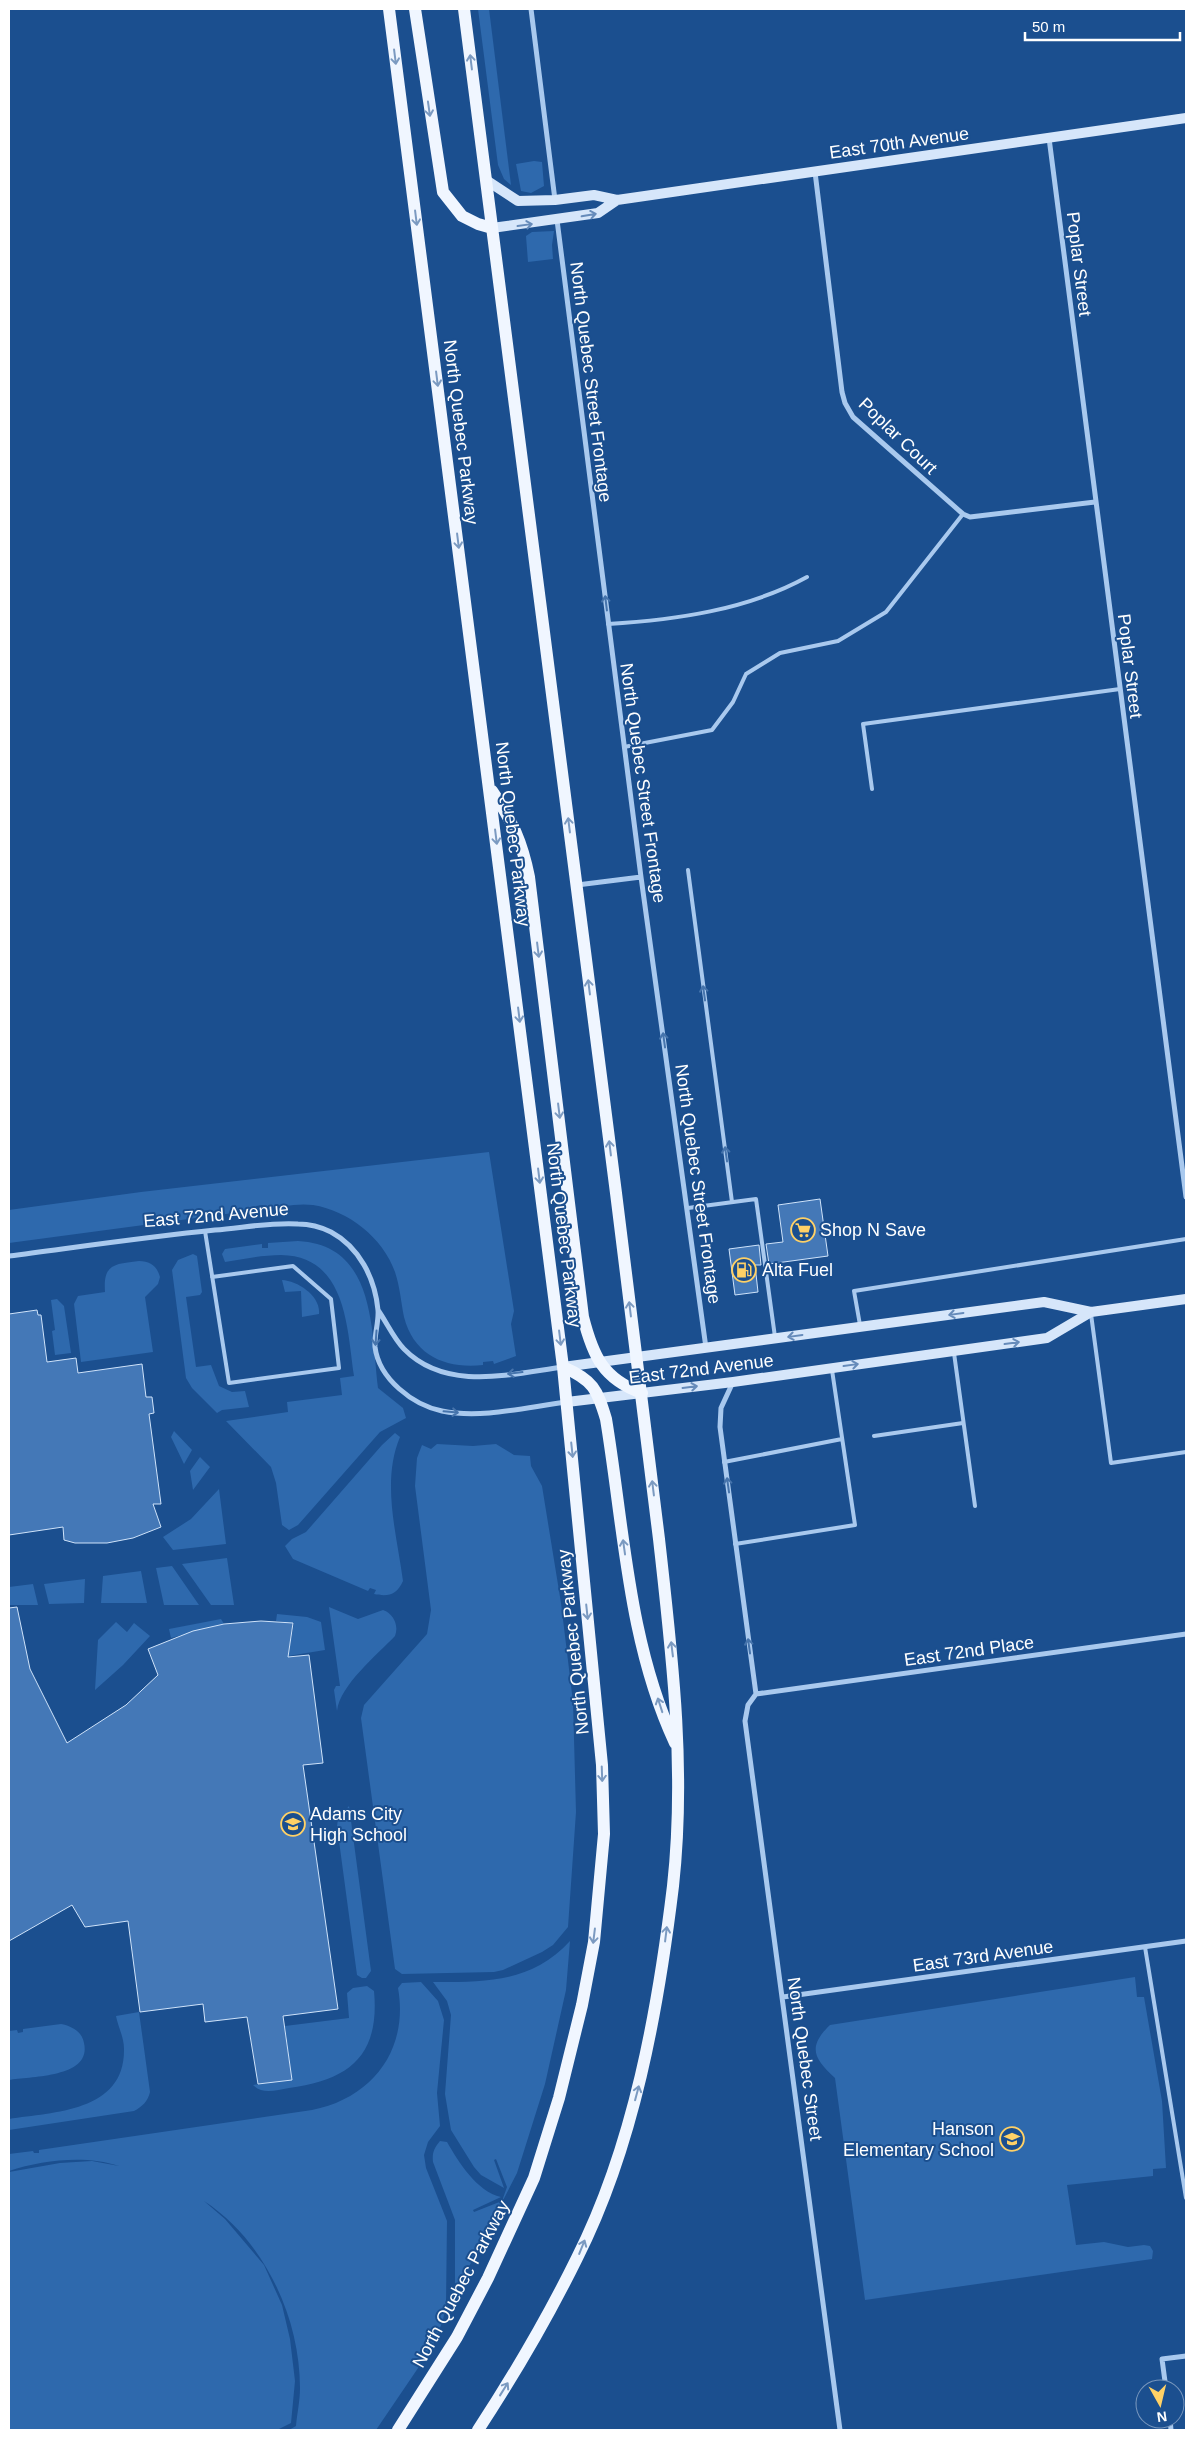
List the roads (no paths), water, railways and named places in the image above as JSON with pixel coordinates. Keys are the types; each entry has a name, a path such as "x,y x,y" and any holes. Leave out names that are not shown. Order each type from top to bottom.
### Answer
{"main road":[{"name":"North Quebec Parkway","path":"389,9 563,1367 604,1802 601,1873 589,1972 559,2098 534,2178 522,2208 457,2337 398,2430"},
{"path":"415,9 443,192 462,216 492,228"},
{"path":"464,9 642,1393 673,1658 678,1750 676,1843 664,1950 638,2088 631,2113 610,2178 579,2255 533,2341 478,2430"},
{"name":"East 70th Avenue","path":"486,180 518,201 555,200 594,195 617,200 1186,118"},
{"name":"East 70th Avenue","path":"492,228 598,213 617,200"},
{"path":"490,788 516,829 523,847 529,877 583,1317 589,1339 601,1362 614,1380 642,1393"},
{"name":"East 72nd Avenue","path":"563,1367 1044,1302 1091,1312 1186,1299"},
{"name":"East 72nd Avenue","path":"567,1402 733,1382 1047,1338 1091,1312"},
{"path":"563,1367 588,1381 595,1388 600,1398 606,1419 631,1591 642,1648 666,1723 678,1750"}],"street":[{"path":"531,9 555,200"},
{"name":"Poplar Street","path":"1049,138 1186,1197"},
{"name":"Poplar Court","path":"815,171 845,403 853,417 963,514"},
{"name":"North Quebec Street Frontage","path":"557,220 641,877 707,1349"},
{"path":"963,514 979,518 1095,502"},
{"path":"576,885 641,877"},
{"name":"East 72nd Avenue","path":"9,1256 205,1231 297,1224 316,1226 342,1239 360,1256 370,1278 378,1310 375,1347 380,1366 392,1382 423,1404 442,1411 473,1413 567,1402"},
{"name":"East 72nd Avenue","path":"378,1310 403,1348 430,1368 448,1374 472,1377 563,1367"},
{"path":"733,1382 724,1400 720,1418 724,1462 756,1694"},
{"name":"East 72nd Place","path":"756,1694 1186,1634"},
{"name":"North Quebec Street","path":"756,1694 748,1705 745,1721 840,2430"},
{"name":"East 73rd Avenue","path":"783,1998 1186,1941"},
{"path":"1165,2379 1162,2359 1186,2356"}],"lane":[{"path":"624,747 712,730 733,702 746,674 780,653 838,641 886,612 963,514"},
{"path":"608,624 688,616 720,609 776,592 807,577"},
{"path":"872,789 863,724 1120,689"},
{"path":"688,870 732,1202"},
{"path":"688,1208 756,1199 775,1339"},
{"path":"205,1231 212,1277 230,1383 339,1368 331,1299 293,1266 212,1277"},
{"path":"860,1327 854,1292 1186,1239"},
{"path":"1091,1312 1111,1462 1186,1452"},
{"path":"954,1351 975,1506"},
{"path":"735,1544 855,1525 832,1368"},
{"path":"874,1436 964,1423"},
{"path":"724,1462 842,1439"},
{"path":"1145,1947 1186,2198"}],"place":[{"name":"Shop N Save","path":"803,1230"},
{"name":"Alta Fuel","path":"744,1270"},
{"name":"Adams City High School","path":"293,1824"},
{"name":"Hanson Elementary School","path":"1012,2139"}]}
